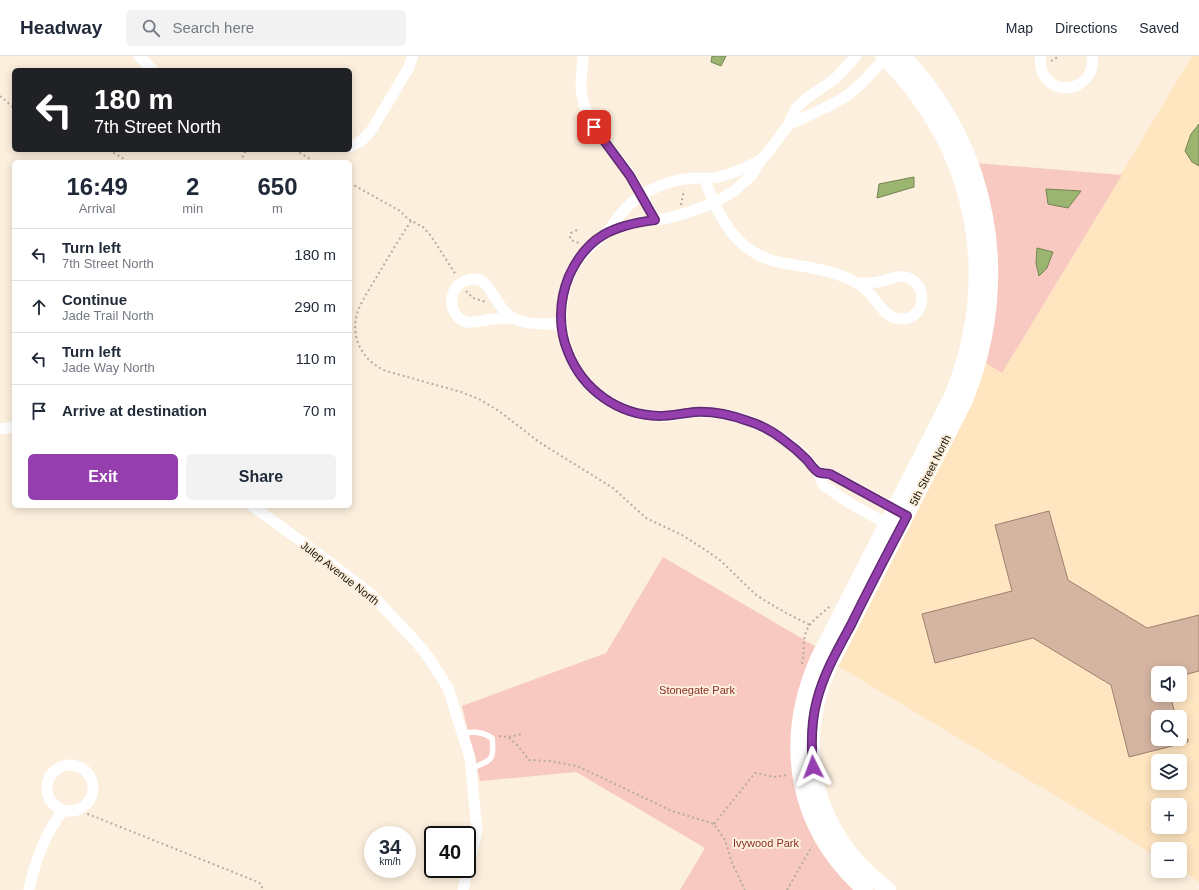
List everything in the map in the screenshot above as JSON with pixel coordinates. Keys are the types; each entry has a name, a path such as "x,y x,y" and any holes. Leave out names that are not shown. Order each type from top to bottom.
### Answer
{"street":[{"path":"139,56 150,68"},
{"path":"352,146 361,141 371,131 408,68 413,56"},
{"path":"607,231 638,222 686,213 714,203 727,196 747,181 788,125 796,108 812,94 836,78 856,56"},
{"name":"5th Street North","path":"865,890 834,857 816,825 806,797 800,773 798,756 798,733 804,697 812,673 897,519 958,415 971,386 980,355 987,325 990,294 989,249 984,212 976,179 957,132 937,98 926,82 903,56"},
{"path":"1044,59 1041,68 1046,78 1055,85 1064,88 1076,86 1087,78 1092,69 1092,56"},
{"path":"788,125 833,104 848,95 861,84 885,57"},
{"name":"5th Street North","path":"885,57 913,89 939,127 948,147 957,168 969,208 975,241 976,265 974,316 960,375 897,519 825,676 816,707 812,740 813,767 824,810 830,824 841,842 855,860 870,876 888,890"},
{"path":"585,58 581,75 581,91 591,122 626,170 642,195 655,220"},
{"path":"761,160 729,174 718,177 688,178 659,186 642,195 625,209 607,231 585,251 573,268 564,294 561,311 561,324 566,349 576,370 591,388 612,404 632,412 645,415 669,416 696,412 711,412 729,415 749,421 768,429 785,440 819,473 822,484 849,503 897,519"},
{"path":"704,178 723,222 741,244 757,254 775,261 823,270 858,283 872,295 886,313 895,318 902,319 912,316 917,312 921,305 922,296 919,286 907,277 897,277 881,282 858,283"},
{"path":"514,318 502,308 491,289 484,283 477,280 467,281 458,286 453,292 451,302 454,311 457,316 466,322 475,323 492,319 514,318 530,322 561,324"},
{"path":"0,430 12,427"},
{"path":"819,473 830,474 897,519"},
{"name":"Julep Avenue North","path":"255,508 371,594 418,644 429,658 448,688 470,758 478,831 463,890"},
{"path":"71,765 82,768 90,776 94,786 92,798 85,806 78,810 64,811 51,802 47,788 52,774 60,767 71,765"},
{"path":"29,890 34,866 55,820 64,811"}],"lane":[{"path":"462,734 474,731 484,733 492,738 494,752 491,758 486,763 471,769"}],"path":[{"path":"1044,59 1059,56"},
{"path":"0,96 12,106"},
{"path":"112,152 126,160"},
{"path":"298,152 312,160"},
{"path":"352,184 400,211 411,221 421,225 428,232 459,278"},
{"path":"680,209 684,188"},
{"path":"411,221 366,294 357,314 355,328 357,341 360,349 368,359 386,371 461,392 478,399 498,411 539,442 613,488 646,518 682,535 711,554 764,600 810,625"},
{"path":"577,230 570,234 571,240 582,245"},
{"path":"464,288 471,297 487,302"},
{"path":"492,738 522,734"},
{"path":"508,737 518,746 528,760 550,761 578,766 672,811 714,824 725,840 732,863 746,890"},
{"path":"714,824 755,773 774,777 788,775"},
{"path":"78,810 258,882 262,885 262,890"},
{"path":"787,890 812,846"}],"shaded area":[{"path":"712,56 726,56 721,66 711,62"},
{"path":"1192,56 1199,56 1199,882 1187,874 1187,842 1151,842 1151,853 836,665 984,362 1002,373"},
{"path":"1199,124 1199,166 1192,162 1185,151 1191,134"},
{"path":"914,177 914,187 877,198 879,184"},
{"path":"1046,189 1081,191 1068,208 1048,204"},
{"path":"1037,248 1053,252 1047,268 1039,276 1036,263"}],"green space":[{"path":"975,163 1122,175 1002,373 984,362"},
{"name":"Stonegate Park","path":"663,557 818,648 794,719 860,890 680,890 705,848 576,772 480,781 462,706 606,653"}],"building":[{"path":"1049,511 1068,580 1147,628 1199,615 1199,671 1187,674 1187,666 1151,666 1151,702 1172,702 1174,710 1151,710 1151,746 1172,746 1129,757 1111,685 1033,638 935,663 922,614 1012,591 995,525"}],"route":[{"path":"594,127 637,186 655,220 638,222 607,231 580,257 569,277 564,290 560,320 564,343 576,370 583,379 591,388 612,404 632,412 645,415 669,416 696,412 711,412 729,415 755,423 785,440 819,473 830,474 907,516 825,676 814,713 812,740 813,767"}],"park label":[{"name":"Ivywood Park","path":"766,843"}]}
